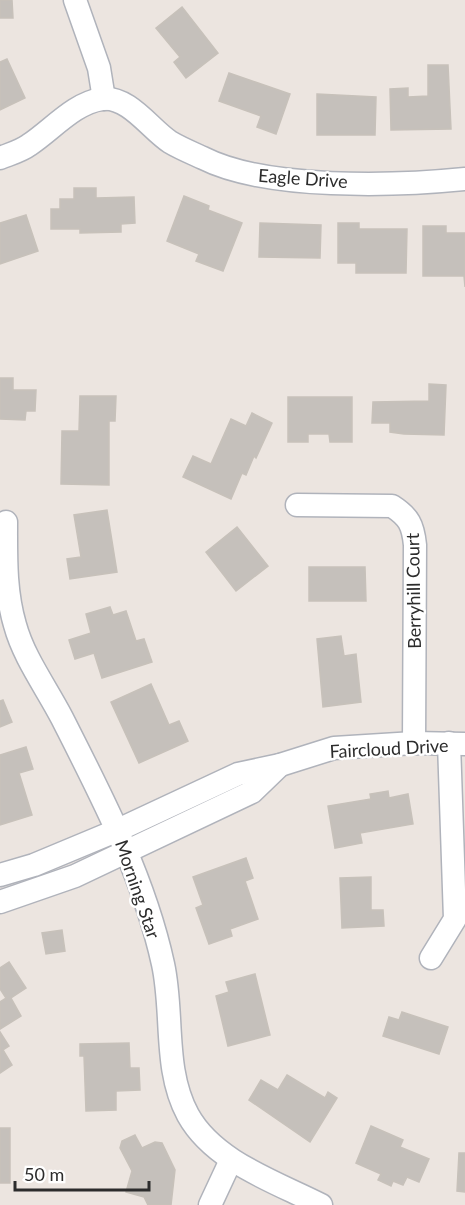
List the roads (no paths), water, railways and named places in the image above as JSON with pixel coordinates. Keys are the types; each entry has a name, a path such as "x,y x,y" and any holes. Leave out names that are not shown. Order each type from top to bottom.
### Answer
{"street":[{"path":"0,158 27,147 83,105 104,99 99,68 75,0"},
{"name":"Eagle Drive","path":"104,99 126,105 169,141 212,163 253,176 298,181 362,182 465,179"},
{"name":"Berryhill Court","path":"297,505 392,506 404,514 412,525 415,545 414,743"},
{"name":"Morning Star","path":"6,522 6,584 15,626 27,658 46,686 118,830 163,964 171,1009 175,1088 189,1117 231,1160 321,1205"},
{"name":"Faircloud Drive","path":"0,875 34,865 118,830 238,774 280,765 334,748 414,743 457,744"},
{"path":"431,958 455,919 457,744"},
{"name":"Faircloud Drive","path":"0,902 75,876 252,792 280,765"},
{"path":"210,1205 231,1160"}]}
